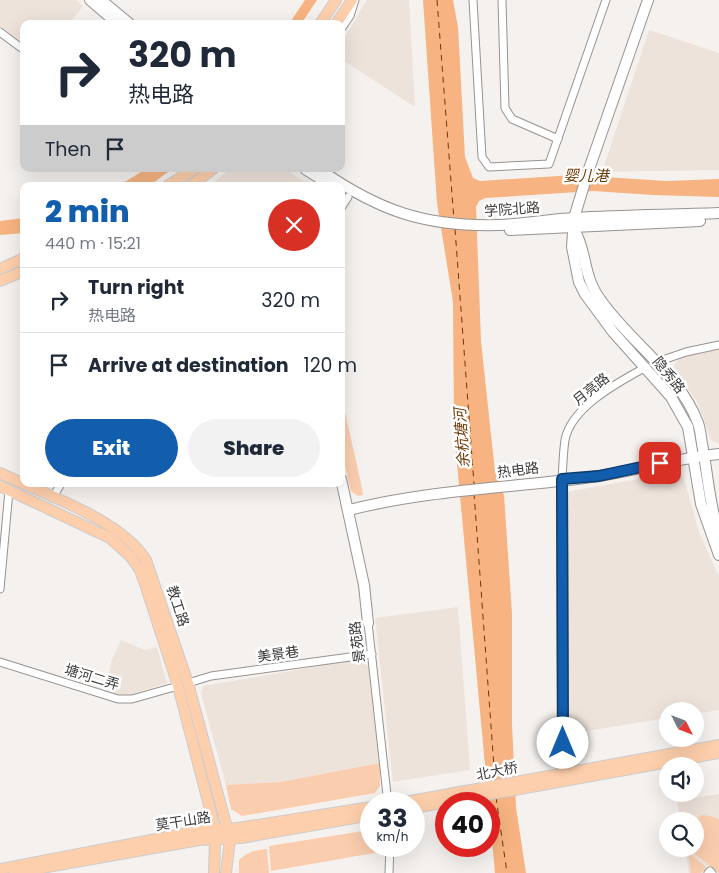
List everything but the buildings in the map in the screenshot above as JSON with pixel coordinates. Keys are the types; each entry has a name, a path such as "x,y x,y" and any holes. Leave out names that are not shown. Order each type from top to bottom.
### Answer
{"main road":[{"path":"90,0 113,20"},
{"path":"103,0 126,20"},
{"path":"323,20 336,0"},
{"path":"339,20 354,0"},
{"name":"隐秀路","path":"648,0 581,196 574,223 572,247 574,266 585,294 613,332 671,397 688,426 701,504 719,555"},
{"path":"173,182 189,172"},
{"path":"195,182 209,172"},
{"path":"310,172 326,182"},
{"name":"学院北路","path":"324,172 339,182"},
{"name":"学院北路","path":"345,186 363,197 414,221"},
{"name":"学院北路","path":"345,194 394,218 454,230 719,213"},
{"name":"学院北路","path":"574,223 719,220"},
{"name":"隐秀路","path":"574,223 580,240 588,279 601,301 633,341 657,362 684,396 698,424 712,507 719,535"},
{"path":"0,269 20,260"},
{"path":"0,281 20,273"},
{"name":"热电路","path":"349,510 389,500 510,484 599,476 693,457 719,454"},
{"name":"教工路","path":"0,473 20,483"},
{"name":"月亮路","path":"562,479 563,772"},
{"name":"教工路","path":"29,487 113,527 136,545 143,555 152,571 183,684 230,839"},
{"name":"景苑路","path":"343,487 349,510 368,623"},
{"name":"教工路","path":"5,488 110,538 131,557 140,570 183,684 215,835 214,873"},
{"path":"538,781 563,772 719,745"},
{"path":"538,781 719,753"},
{"name":"北大桥","path":"482,792 538,781"},
{"name":"莫干山路","path":"14,873 199,840 215,835 226,828 360,809"},
{"name":"莫干山路","path":"0,868 215,835 230,839 360,817"},
{"path":"226,873 230,839"}],"street":[{"path":"345,23 350,16 354,0"},
{"path":"473,0 482,157 488,167 549,164 606,0"},
{"path":"502,0 505,108 512,119 558,139"},
{"path":"0,32 20,47"},
{"path":"657,362 686,352 719,345"},
{"name":"月亮路","path":"562,479 565,439 572,423 604,392 646,368"},
{"path":"52,498 59,487"},
{"path":"0,589 5,488"},
{"name":"景苑路","path":"368,623 387,792"},
{"name":"美景巷","path":"183,684 211,676 372,654"},
{"name":"塘河二弄","path":"0,662 118,699 132,699 183,684"},
{"path":"389,873 390,857"},
{"path":"708,873 710,871 712,873"}],"shaded area":[{"path":"0,0 76,0 83,6 72,20 20,20 20,43 0,27"},
{"path":"367,0 409,0 415,107 345,62 345,36"},
{"path":"649,30 719,53 719,170 602,172"},
{"path":"226,172 290,172 305,182 214,182"},
{"path":"719,349 719,444 711,440 697,401 673,368 679,358"},
{"path":"345,412 363,495 358,496 351,491 345,467"},
{"path":"677,472 684,478 699,532 719,577 719,710 704,712 704,702 659,702 659,719 569,734 566,492"},
{"path":"458,607 470,770 393,782 375,618"},
{"path":"121,640 145,650 157,647 167,683 130,695 113,695 109,675 111,662"},
{"path":"361,659 369,667 380,763 280,782 226,785 201,693 203,686"},
{"path":"380,763 380,786 376,792 360,792 360,796 242,816 231,809 226,785 280,782"},
{"path":"719,794 719,873 689,873 686,857 704,857 704,812 679,812 677,802 704,802 704,796"},
{"path":"704,815 715,817 719,820 719,873 699,857 704,857"},
{"path":"360,831 360,855 271,871 269,846"},
{"path":"267,849 269,873 239,873 239,860 252,852"},
{"path":"689,857 694,857 706,867 701,873 691,873"}],"water":[{"path":"305,0 317,0 304,20 292,20"},
{"path":"423,0 453,0 458,27 465,157 473,178 480,181 574,175 666,181 719,179 719,197 593,191 485,198 479,201 476,207 481,341 495,472 504,495 512,614 512,724 516,807 526,873 495,873 494,857 500,857 500,792 487,792 454,431 453,302 437,203"},
{"path":"141,172 168,172 154,182 125,182"},
{"path":"20,218 20,233 0,235 0,221"}],"ferry route":[{"path":"437,0 454,220"},
{"path":"455,229 474,484"},
{"path":"474,493 495,781"},
{"path":"500,825 507,873"}],"route":[{"path":"563,743 562,479 599,476 660,463"}],"water label":[{"name":"婴儿港","path":"586,176"},
{"name":"余杭塘河","path":"462,438"}]}
